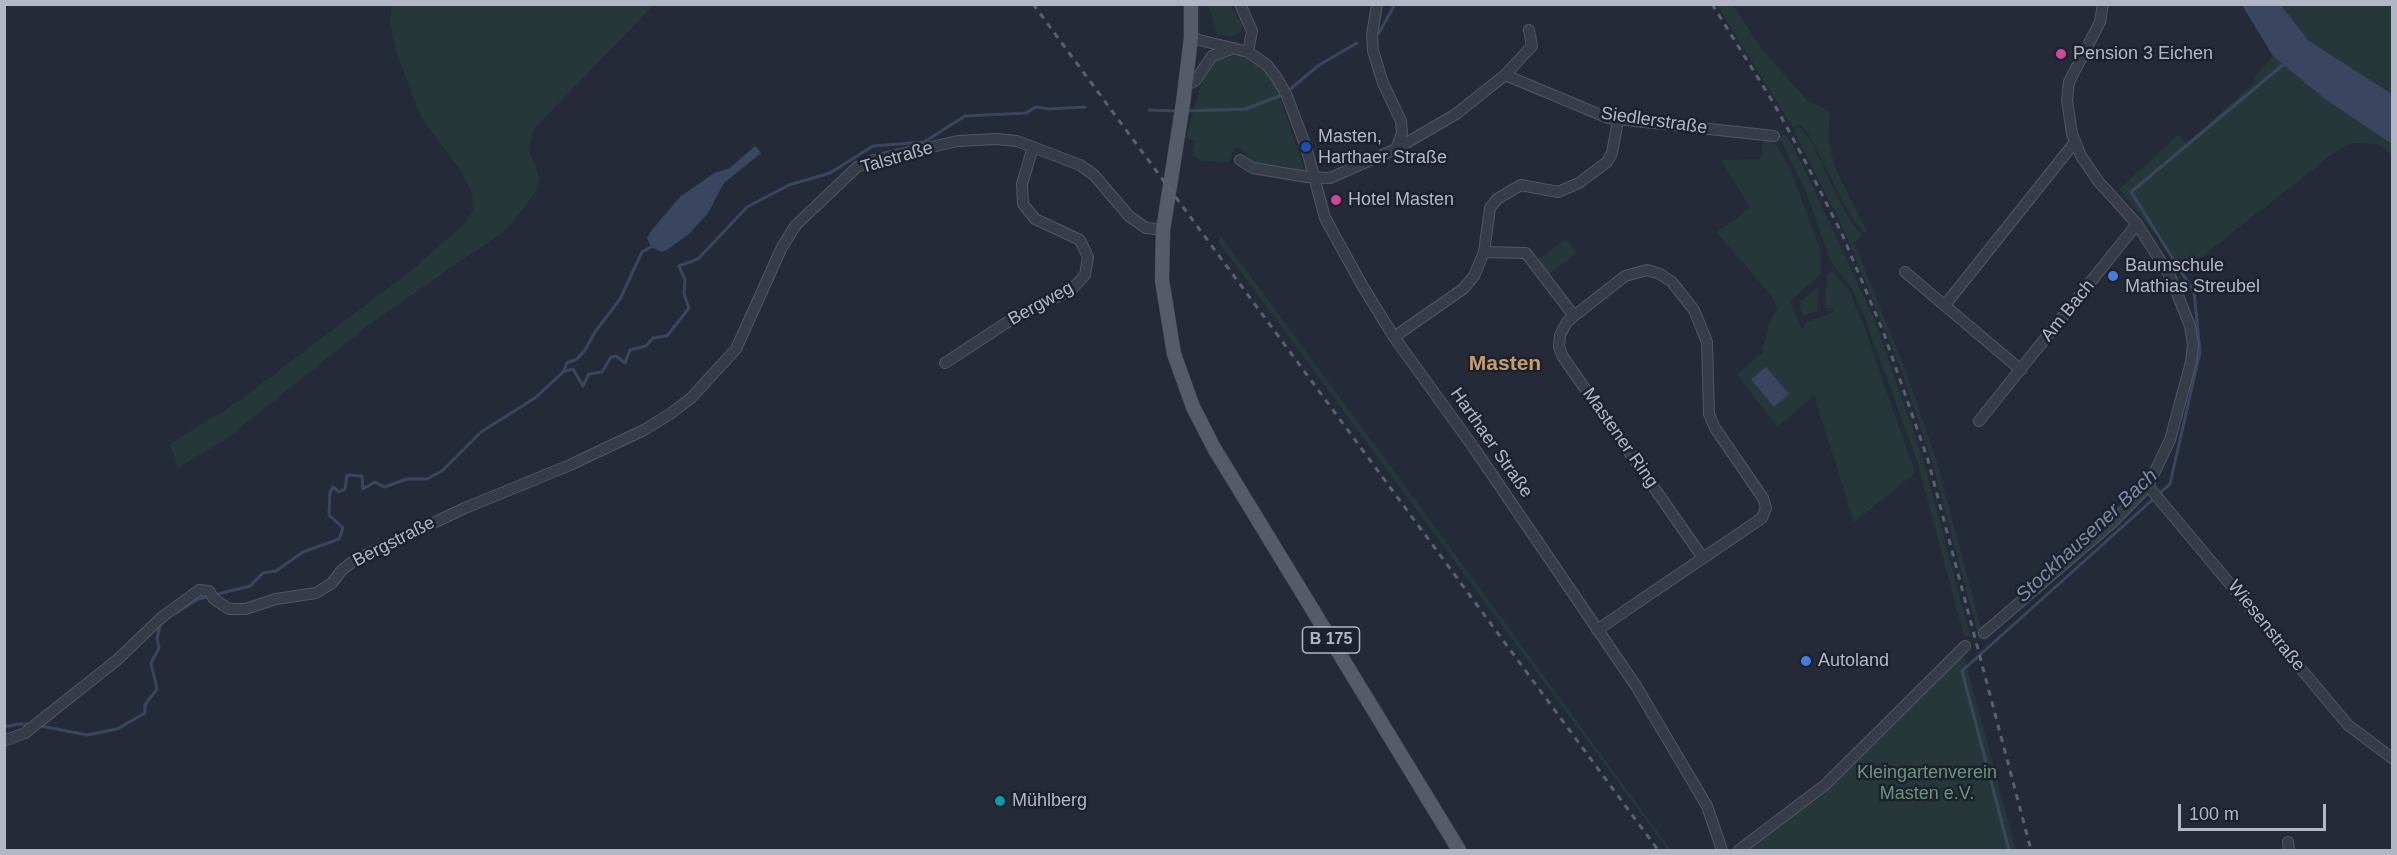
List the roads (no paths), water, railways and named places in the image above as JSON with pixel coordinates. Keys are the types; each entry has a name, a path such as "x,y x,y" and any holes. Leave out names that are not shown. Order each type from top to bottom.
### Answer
{"main road":[{"name":"B 175","path":"1191,4 1191,38 1183,103 1163,230 1162,280 1168,333 1193,407 1225,466 1459,850"}],"street":[{"path":"1240,4 1252,31 1248,52"},
{"path":"1377,4 1372,35 1373,51 1383,83 1401,121 1402,133 1396,149"},
{"path":"1984,633 2112,523 2154,492 2159,468 2184,395 2193,345 2190,326 2178,292 2157,253 2137,224 2098,181 2075,141 2068,116 2069,82 2100,22 2103,4"},
{"path":"1240,160 1253,168 1315,178 1330,178 1396,149 1456,114 1505,75 1532,46 1529,30"},
{"name":"Harthaer Straße","path":"1191,38 1248,52 1267,65 1285,93 1315,178 1322,209 1335,239 1394,337 1474,448 1636,686 1695,784 1714,823 1722,850"},
{"path":"1185,86 1195,81 1212,56 1235,48"},
{"name":"Siedlerstraße","path":"1505,75 1599,116 1618,120 1774,136"},
{"path":"1394,337 1463,289 1480,266 1484,252 1487,218 1490,208 1497,199 1521,185 1558,192 1579,183 1607,162 1612,153 1618,120"},
{"name":"Talstraße","path":"712,375 736,349 782,247 796,225 857,167 874,160 973,139 1017,141 1080,165 1094,175 1129,216 1146,228 1163,230"},
{"path":"1945,305 2075,141"},
{"name":"Bergweg","path":"945,363 1012,319 1071,290 1085,275 1088,257 1080,240 1035,219 1023,204 1022,184 1033,147"},
{"name":"Am Bach","path":"1979,422 2137,224"},
{"path":"1484,252 1526,253 1574,316"},
{"name":"Mastener Ring","path":"1597,630 1762,518 1766,508 1763,498 1715,428 1709,414 1707,342 1694,310 1672,282 1647,270 1625,276 1574,316 1560,335 1559,346 1563,357 1703,558"},
{"path":"1905,272 2021,370"},
{"name":"Bergstraße","path":"4,741 25,733 117,660 162,617 193,593 205,589 229,609 245,609 276,598 316,593 332,583 342,570 355,560 465,508 570,465 644,429 691,398 712,375"},
{"name":"Wiesenstraße","path":"2154,492 2348,725 2392,759"},
{"path":"1739,850 1825,785 1965,646"}],"water":[{"path":"2242,5 2281,5 2309,41 2392,94 2392,144 2325,99 2273,56"},
{"path":"755,146 761,152 760,154 724,183 708,213 689,234 667,250 661,252 651,247 647,238 651,231 680,197 714,173 730,168"},
{"path":"1766,367 1789,394 1774,407 1751,379"}],"waterway":[{"path":"1379,33 1395,4"},
{"path":"1288,91 1319,65 1357,43"},
{"name":"Stockhausener Bach","path":"2009,850 1962,671 2170,484 2200,352 2194,292 2131,192 2285,63"},
{"path":"1186,111 1246,109 1282,95"},
{"path":"176,613 198,599 250,586 263,573 276,571 303,552 339,539 343,528 329,515 330,492 333,487 339,492 345,489 347,475 362,476 363,489 375,482 384,487 407,479 427,479 442,471 481,432 535,398 563,372 573,369 583,386 589,374 602,372 611,357 616,356 625,363 630,350 646,346 653,338 667,336 689,308 684,294 685,280 679,266 698,259 747,207 789,185 830,173 873,146 924,142 965,116 1026,113 1036,107 1048,109 1085,107"},
{"path":"1149,110 1177,111"},
{"path":"563,372 567,363 577,359 585,350 595,332 620,299 642,252 651,247"},
{"path":"41,726 87,735 117,729 145,713 145,705 157,689 151,663 159,648 157,638 161,623"},
{"path":"4,727 29,724"}],"railway":[{"path":"1033,4 1658,850"},
{"path":"1712,4 1773,102 1803,157 1842,234 1883,331 1928,460 2031,850"}],"place":[{"name":"Pension 3 Eichen","path":"2061,54"},
{"name":"Masten, Harthaer Straße","path":"1306,147"},
{"name":"Hotel Masten","path":"1336,200"},
{"name":"Baumschule Mathias Streubel","path":"2113,276"},
{"name":"Autoland","path":"1806,661"},
{"name":"Mühlberg","path":"1000,801"}],"district":[{"name":"Masten","path":"1505,364"}],"park label":[{"name":"Kleingartenverein Masten e.V.","path":"1927,783"}]}
